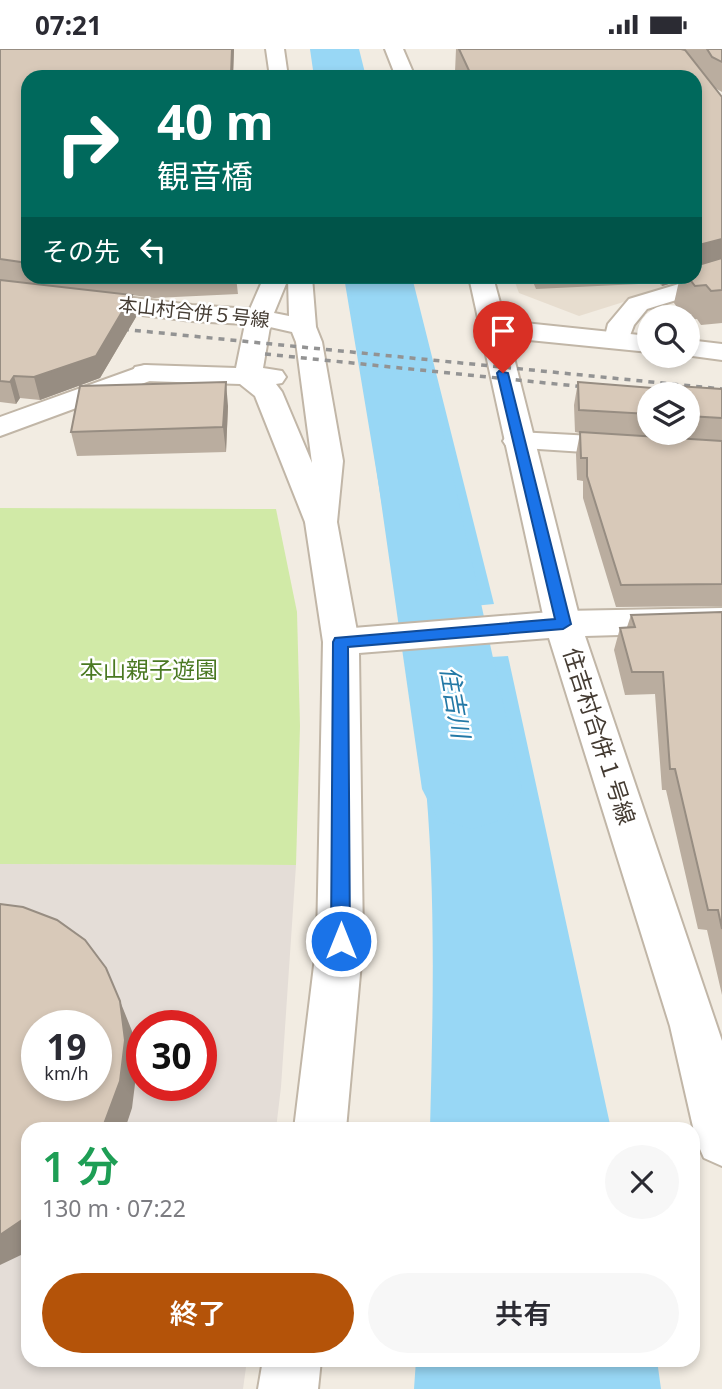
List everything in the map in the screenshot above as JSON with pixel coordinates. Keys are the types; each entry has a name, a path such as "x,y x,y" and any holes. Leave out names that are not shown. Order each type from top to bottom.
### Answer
{"street":[{"path":"275,49 278,70"},
{"path":"394,49 400,70"},
{"path":"617,340 621,324 638,304 722,278"},
{"path":"248,377 259,317 273,284"},
{"path":"301,284 306,335 328,461 321,522"},
{"name":"住吉村合併１号線","path":"483,284 518,441 553,625 708,1028 722,1140"},
{"name":"本山村合併５号線","path":"0,290 187,332 259,317 306,335"},
{"path":"492,328 637,342"},
{"path":"0,427 177,361 187,332"},
{"path":"145,373 277,377 294,368 306,335"},
{"path":"700,349 722,352"},
{"path":"248,377 268,392 321,522 353,641 341,941 321,1122"},
{"path":"518,441 722,451"},
{"path":"353,641 553,625 722,620"},
{"path":"288,1389 291,1367"}],"shaded area":[{"path":"516,284 681,284 579,316 519,293"},
{"path":"0,864 296,865 277,1122 21,1122 21,1367 246,1367 243,1389 0,1389"}],"green space":[{"name":"本山親子遊園","path":"0,508 276,509 297,612 300,726 296,865 0,864"}],"water":[{"path":"310,49 359,49 364,70 313,70"},
{"path":"345,284 414,284 494,604 400,613"},
{"path":"508,656 609,1122 430,1122 432,894 425,778 409,662"},
{"path":"416,1367 658,1367 661,1389 414,1389"}],"building":[{"path":"0,49 232,49 231,70 21,70 21,262 0,259"},
{"path":"459,49 681,49 685,50 701,70 469,70"},
{"path":"707,49 722,49 722,62 712,57"},
{"path":"702,72 722,97 722,239 702,244"},
{"path":"722,258 722,290 711,291 706,285 693,284 702,284 702,264"},
{"path":"0,280 132,295 96,356 34,377 14,376 10,382 0,381"},
{"path":"226,382 223,427 71,432 80,386"},
{"path":"578,382 637,387 637,413 579,410"},
{"path":"700,388 722,389 722,418 700,417"},
{"path":"580,432 637,436 637,445 700,445 700,440 722,441 722,584 621,585 587,476 587,458 581,458"},
{"path":"722,612 722,929 718,910 708,910 675,769 670,769 663,672 632,672 620,628 635,627 631,615"},
{"path":"0,904 23,907 57,920 85,940 106,968 120,1001 125,1040 120,1081 105,1122 21,1122 21,1221 0,1235"}],"waterway":[{"name":"住吉川","path":"380,284 472,789"}],"railway":[{"path":"111,328 722,389"},
{"path":"265,354 595,388"}],"route":[{"path":"341,941 341,642 563,624 503,373"}]}
